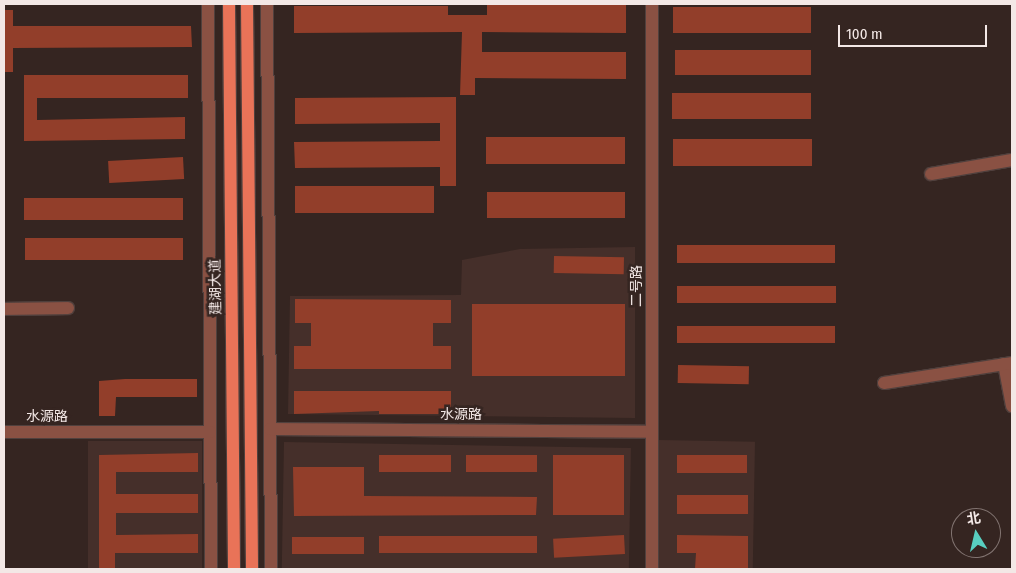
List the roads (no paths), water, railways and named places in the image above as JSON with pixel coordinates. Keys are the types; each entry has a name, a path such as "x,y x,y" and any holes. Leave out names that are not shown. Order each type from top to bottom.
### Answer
{"main road":[{"name":"建湖大道","path":"229,4 234,569"},
{"path":"247,4 252,569"}],"street":[{"path":"208,4 211,569"},
{"path":"267,4 271,569"},
{"name":"二号路","path":"652,4 652,569"},
{"path":"931,174 1012,160"},
{"path":"4,309 68,308"},
{"path":"884,383 1008,364 1012,406"},
{"name":"水源路","path":"270,429 652,432"},
{"name":"水源路","path":"4,432 210,432"}]}
